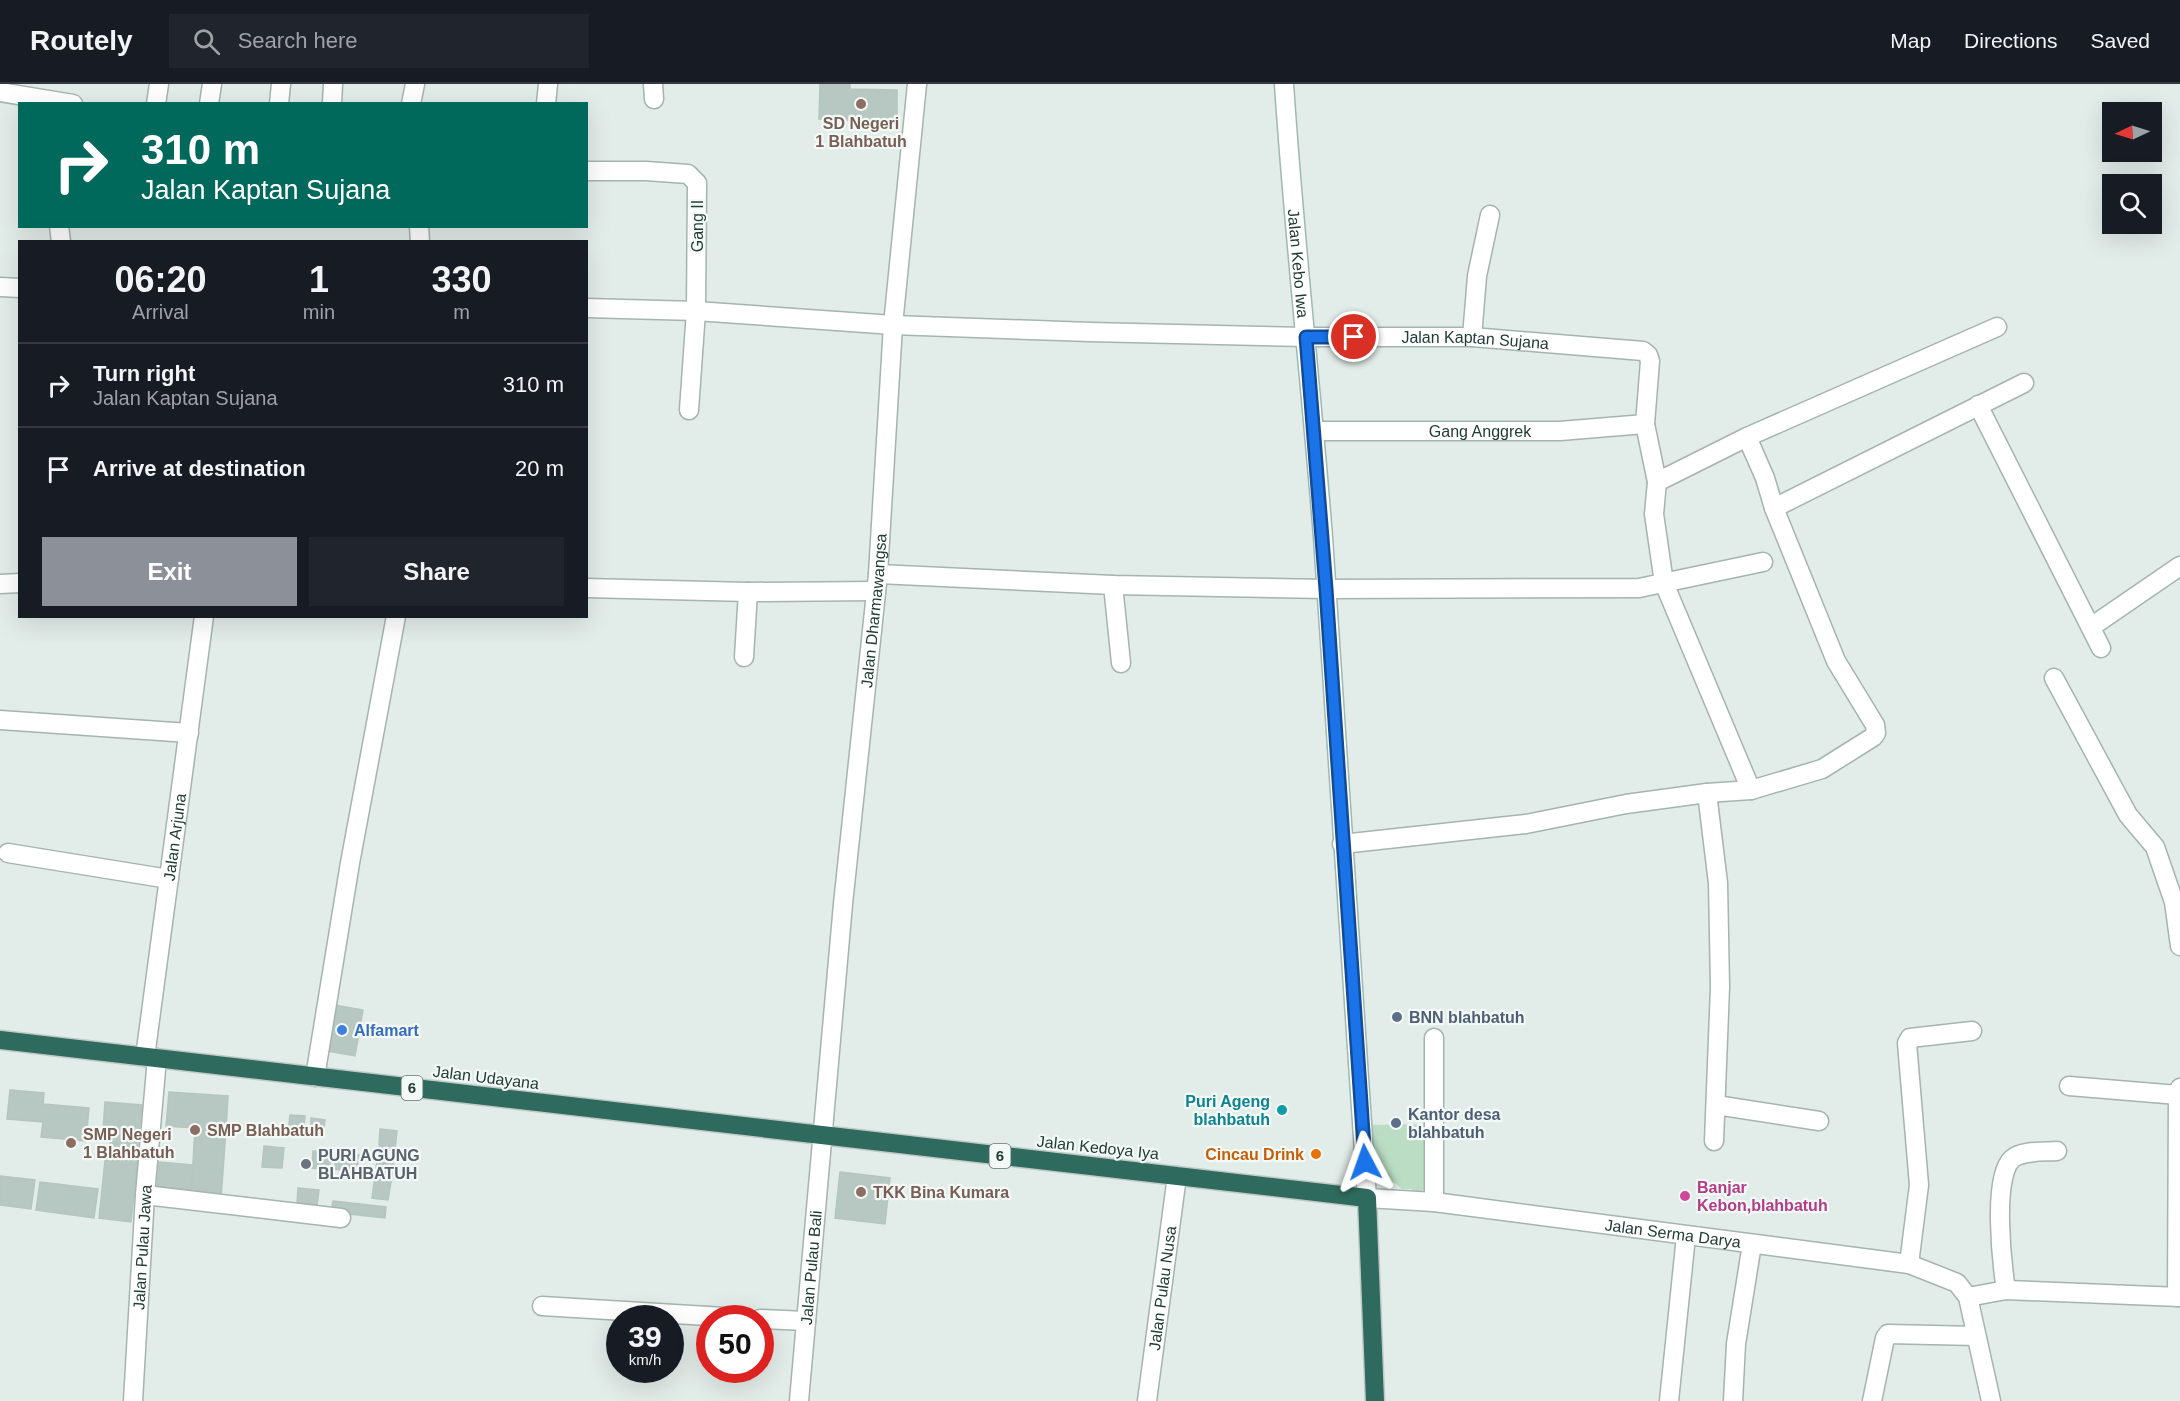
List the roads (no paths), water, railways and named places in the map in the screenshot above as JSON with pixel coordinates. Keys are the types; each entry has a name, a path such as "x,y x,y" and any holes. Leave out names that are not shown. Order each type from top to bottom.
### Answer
{"highway":[{"name":"Jalan Udayana","path":"0,1040 824,1136"},
{"name":"Jalan Kedoya Iya","path":"824,1136 1367,1198"},
{"path":"1367,1198 1375,1401"}],"street":[{"path":"156,102 159,84"},
{"path":"209,102 212,84"},
{"path":"279,102 281,84"},
{"path":"332,102 333,84"},
{"path":"411,102 415,84"},
{"path":"546,102 548,84"},
{"name":"Jalan Dharmawangsa","path":"824,1136 843,904 877,583 893,325 917,84"},
{"name":"Jalan Kebo Iwa","path":"1284,84 1326,589 1367,1198"},
{"path":"0,92 61,102"},
{"name":"Gang II","path":"588,171 688,174 696,180 698,234 696,311"},
{"path":"1472,337 1477,276 1490,215"},
{"path":"0,287 18,288"},
{"name":"Jalan Kaptan Sujana","path":"588,308 696,311 893,325 1306,337 1472,337 1643,351 1648,355 1650,361 1645,424"},
{"path":"689,410 696,311"},
{"path":"1657,482 1747,437 1997,327"},
{"path":"1774,508 2024,382"},
{"path":"1978,405 2101,648"},
{"path":"1645,424 1657,482 1654,514 1658,585 1751,789"},
{"name":"Gang Anggrek","path":"1314,431 1560,431 1645,424"},
{"path":"1342,844 1526,824 1614,806 1751,789 1822,769 1876,733 1875,725 1836,661 1747,437"},
{"path":"588,588 748,592 877,583 1326,589 1658,585 1763,562"},
{"path":"2091,627 2180,566"},
{"path":"0,584 18,583"},
{"path":"1113,585 1121,663"},
{"path":"744,657 748,592"},
{"name":"Jalan Arjuna","path":"151,1057 169,879 204,618"},
{"path":"315,1077 350,863 396,618"},
{"path":"2054,678 2059,683 2128,815 2155,847 2174,902 2180,946"},
{"path":"0,720 189,733"},
{"path":"1707,793 1718,883 1720,987 1714,1141"},
{"path":"8,853 169,879"},
{"path":"1909,1264 1919,1185 1907,1043 1910,1038 1972,1031"},
{"path":"1434,1038 1434,1202"},
{"name":"Jalan Pulau Jawa","path":"133,1401 151,1057"},
{"path":"1990,1401 1968,1297 2006,1290 2178,1297 2179,1092 2069,1086"},
{"path":"1716,1106 1819,1121"},
{"name":"Jalan Pulau Bali","path":"799,1401 824,1136"},
{"path":"2006,1290 2001,1257 2000,1218 2003,1178 2011,1160 2020,1155 2058,1150"},
{"name":"Jalan Pulau Nusa","path":"1147,1401 1177,1176"},
{"path":"145,1195 341,1218"},
{"name":"Jalan Serma Darya","path":"1367,1198 1434,1202 1909,1264 1957,1283 1968,1297"},
{"path":"1669,1401 1686,1236"},
{"path":"1733,1401 1736,1344 1752,1244"},
{"path":"542,1306 696,1315"},
{"path":"774,1320 806,1321"},
{"path":"1872,1401 1885,1338 1888,1334 1976,1336"}],"place":[{"name":"SD Negeri 1 Blahbatuh","path":"861,104"},
{"name":"BNN blahbatuh","path":"1397,1017"},
{"name":"Alfamart","path":"342,1030"},
{"name":"Puri Ageng blahbatuh","path":"1282,1110"},
{"name":"Kantor desa blahbatuh","path":"1396,1123"},
{"name":"SMP Blahbatuh","path":"195,1130"},
{"name":"SMP Negeri 1 Blahbatuh","path":"71,1143"},
{"name":"Cincau Drink","path":"1316,1154"},
{"name":"PURI AGUNG BLAHBATUH","path":"306,1164"},
{"name":"TKK Bina Kumara","path":"861,1192"},
{"name":"Banjar Kebon,blahbatuh","path":"1685,1196"}]}
